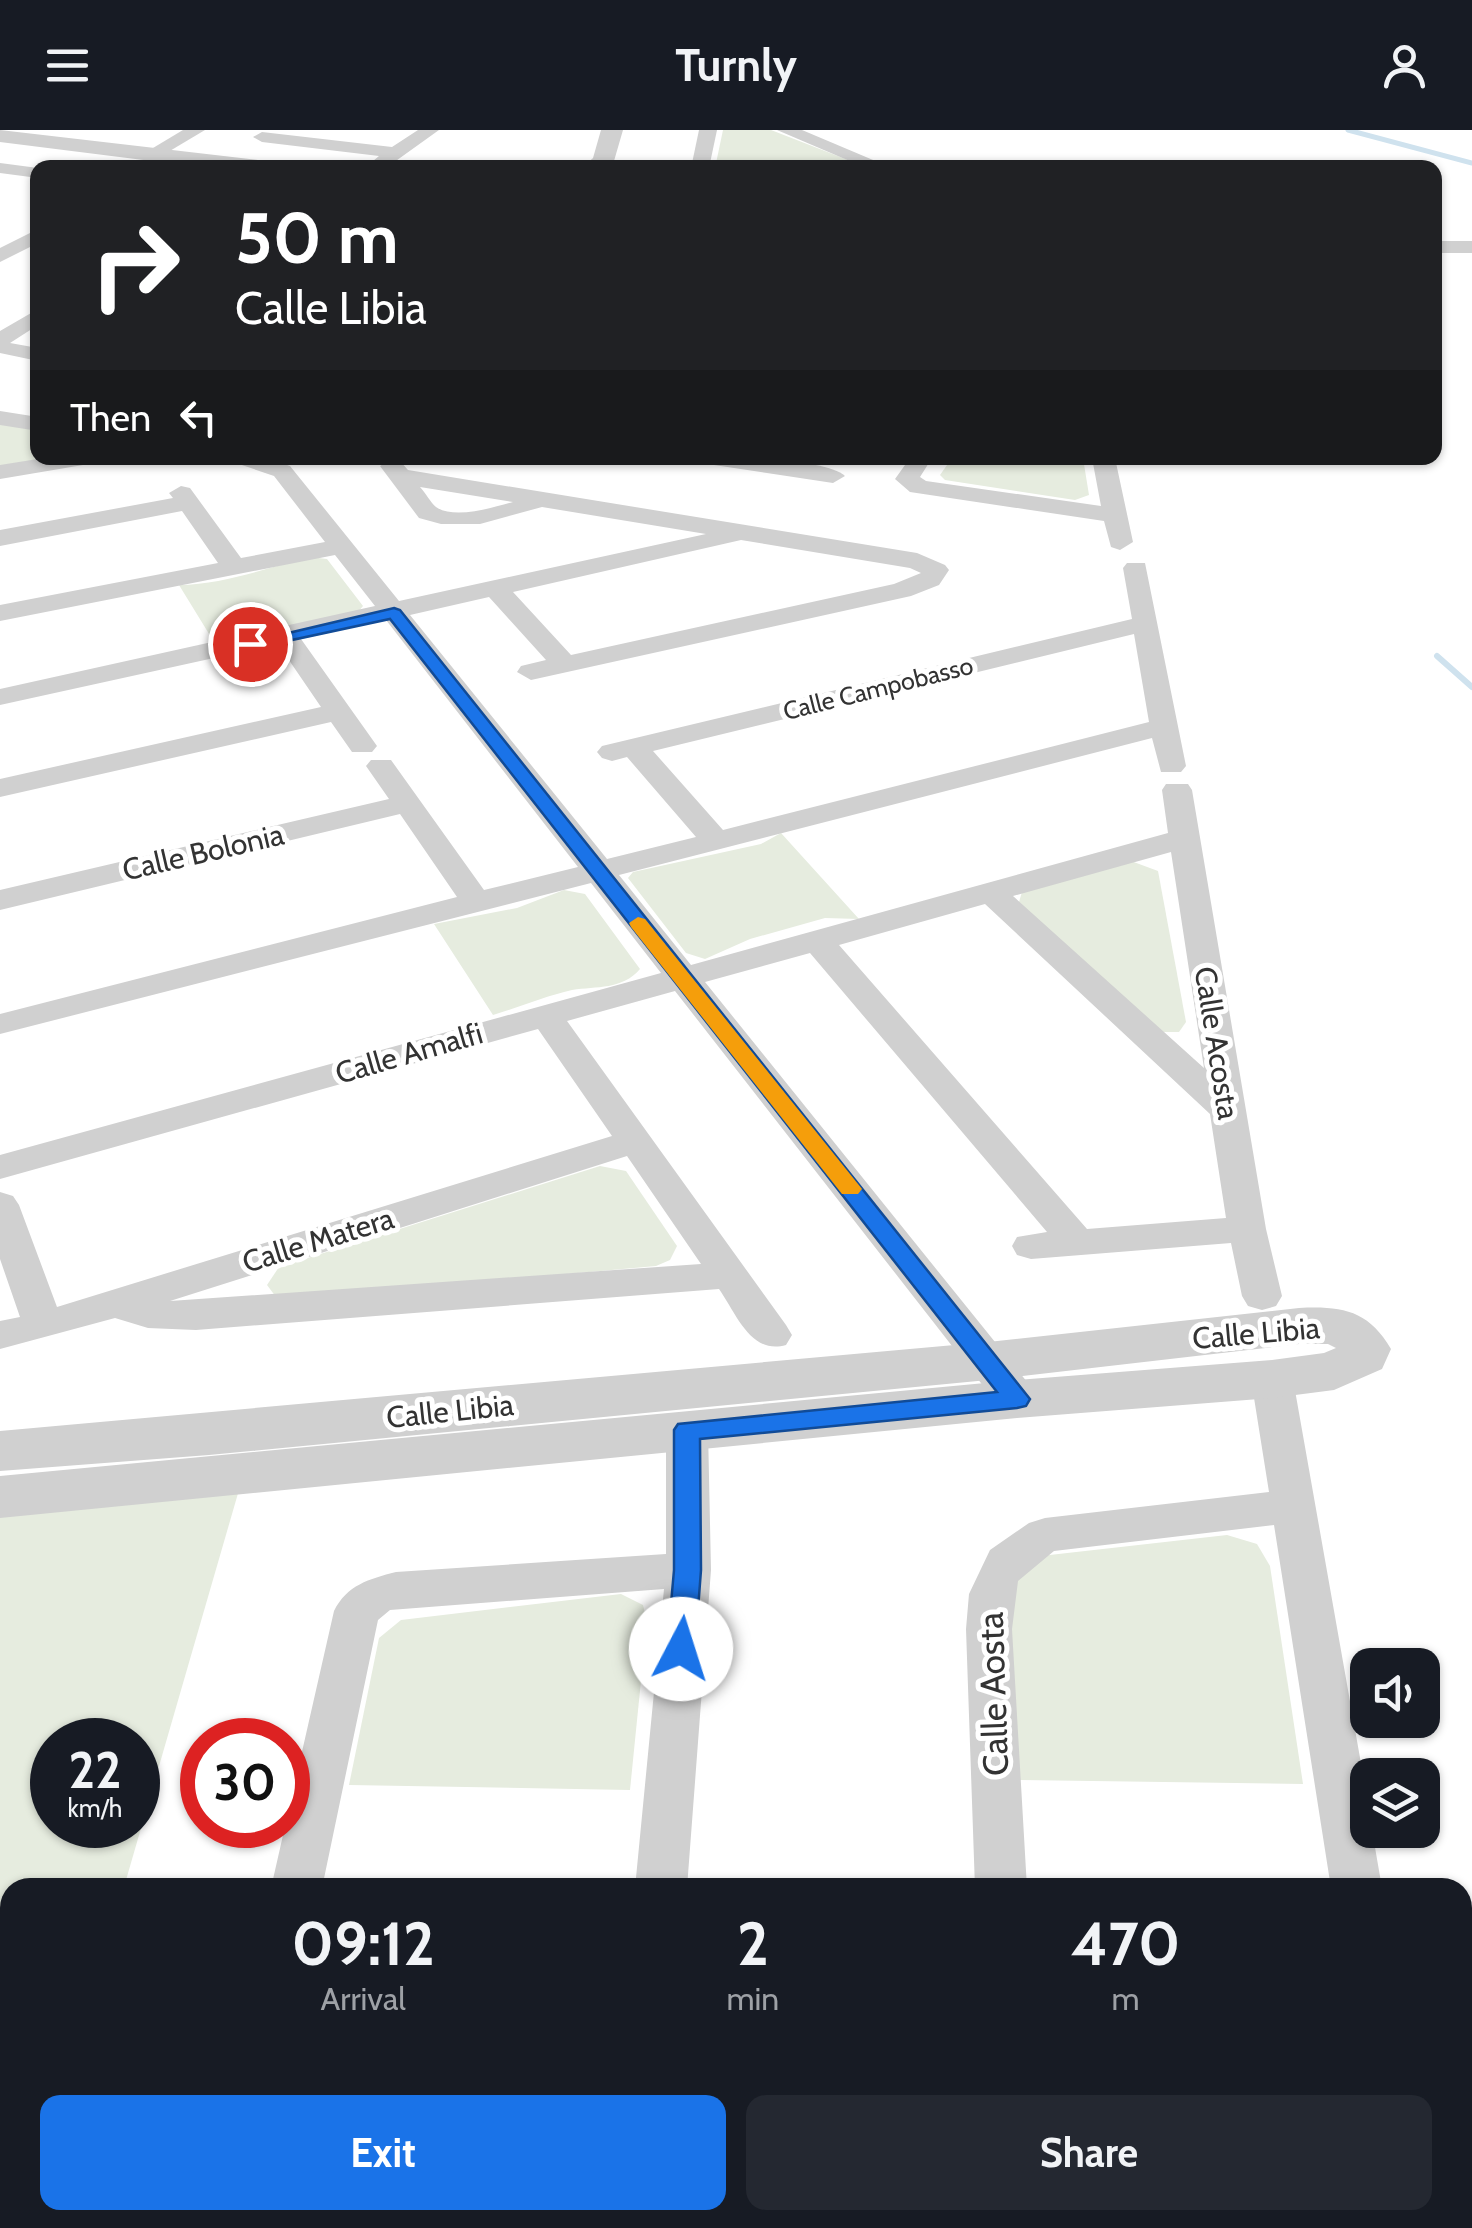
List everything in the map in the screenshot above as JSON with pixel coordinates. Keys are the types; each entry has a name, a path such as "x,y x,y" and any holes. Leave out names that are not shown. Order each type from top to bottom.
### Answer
{"street":[{"path":"0,135 160,159 196,130"},
{"path":"297,140 315,130"},
{"path":"386,160 430,130"},
{"path":"603,160 612,130"},
{"path":"702,160 708,130"},
{"path":"786,130 863,160"},
{"path":"262,137 396,153"},
{"path":"0,180 19,170"},
{"path":"0,256 30,239"},
{"path":"1442,247 1472,247"},
{"path":"0,344 29,320"},
{"path":"0,344 30,353"},
{"path":"0,418 30,423"},
{"path":"0,472 42,465"},
{"path":"272,465 282,471 342,546 1002,1380"},
{"path":"782,465 833,476"},
{"path":"917,465 907,479 937,490 1114,515"},
{"path":"1105,465 1120,542"},
{"path":"392,466 553,500 917,561 936,570 930,579 902,590 531,672"},
{"path":"0,538 184,498 234,567"},
{"path":"0,697 748,532"},
{"path":"0,614 342,546"},
{"name":"Calle Acosta","path":"1136,568 1247,1229 1262,1296"},
{"path":"497,590 565,665"},
{"name":"Calle Campobasso","path":"714,839 623,750 1144,624"},
{"path":"286,636 475,900"},
{"path":"0,788 337,712"},
{"path":"0,1024 1162,727"},
{"name":"Calle Bolonia","path":"0,900 405,804"},
{"name":"Calle Amalfi","path":"0,1167 1183,838"},
{"path":"988,890 1228,1110"},
{"path":"818,940 1076,1241"},
{"path":"546,1015 772,1335"},
{"name":"Calle Matera","path":"0,1335 44,1326 635,1141"},
{"path":"0,1205 44,1326"},
{"path":"1031,1246 1247,1229"},
{"path":"115,1304 148,1314 196,1316 729,1275"},
{"name":"Calle Libia","path":"0,1450 209,1436 632,1392 1002,1380 1272,1379 1334,1371 1364,1356 1365,1348 1351,1331 1338,1326 1298,1326 1002,1380 687,1430 0,1497"},
{"path":"1272,1379 1355,1878"},
{"path":"662,1878 688,1570 687,1430"},
{"name":"Calle Aosta","path":"1000,1878 988,1629 990,1590 996,1569 1015,1552 1045,1536 1291,1506"},
{"path":"298,1878 358,1612 375,1596 396,1590 688,1570"}],"shaded area":[{"path":"723,130 771,130 848,160 717,160"},
{"path":"0,424 30,428 30,461 0,466"},
{"path":"947,465 1084,465 1089,495 1075,500 945,480 940,475"},
{"path":"310,557 327,559 363,606 358,612 214,642 179,585 229,579"},
{"path":"781,833 859,919 825,918 750,939 705,959 686,953 628,878 633,872 761,844"},
{"path":"1131,861 1158,871 1186,1022 1179,1032 1152,1032 1019,902 1022,892"},
{"path":"564,890 585,894 640,969 617,984 572,990 493,1015 434,924 517,908"},
{"path":"600,1166 626,1171 677,1246 670,1260 656,1266 300,1298 276,1297 267,1285 279,1267"},
{"path":"241,1483 160,1763 160,1718 30,1718 30,1848 135,1848 127,1878 0,1878 0,1509"},
{"path":"1227,1535 1257,1544 1270,1566 1303,1784 1020,1780 1005,1574 1023,1558"},
{"path":"621,1594 643,1605 647,1621 630,1790 349,1785 379,1638 401,1620"}],"waterway":[{"path":"1348,130 1472,163"},
{"path":"1437,656 1472,687"}],"slow traffic":[{"path":"638,923 850,1189"}],"route":[{"path":"250,644 394,613 1017,1399 687,1430 688,1570 681,1649"}]}
